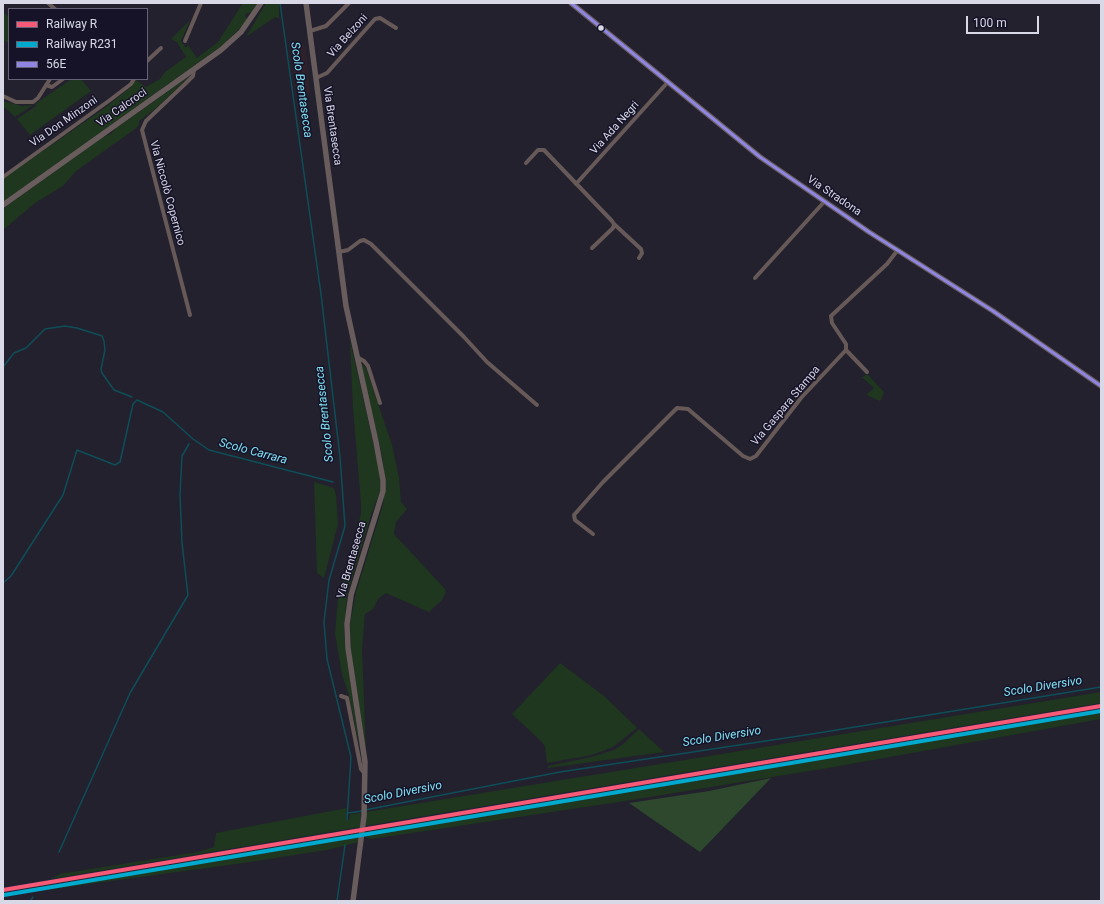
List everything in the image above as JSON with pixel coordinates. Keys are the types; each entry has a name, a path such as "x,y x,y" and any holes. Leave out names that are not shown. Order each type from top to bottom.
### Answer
{"main road":[{"name":"Via Calcroci","path":"3,205 194,70 231,41 250,21 262,3"},
{"name":"Via Brentasecca","path":"306,3 346,306 382,473 383,491 353,588 347,635 365,774 364,816 353,901"},
{"name":"Via Stradona","path":"571,3 667,83 760,157 897,251 993,311 1101,386"}],"street":[{"path":"184,41 201,3"},
{"path":"310,31 326,26 349,3"},
{"name":"Via Belzoni","path":"316,78 326,73 375,19 380,18 396,28"},
{"path":"148,60 161,48"},
{"name":"Via Niccolò Copernico","path":"190,315 142,130 146,121 193,76 194,70"},
{"path":"3,96 16,102 33,102 49,80"},
{"path":"46,85 52,87 62,80"},
{"name":"Via Don Minzoni","path":"3,177 110,100 131,84 133,80"},
{"name":"Via Ada Negri","path":"576,184 667,83"},
{"path":"526,163 538,150 541,149 614,224 641,249 642,253 639,258"},
{"path":"754,278 824,202"},
{"path":"592,248 614,224"},
{"path":"339,252 348,250 360,241 364,240 372,244 487,362 537,405"},
{"path":"867,372 846,350 846,344 832,323 831,316 887,264 897,251"},
{"name":"Via Gaspara Stampa","path":"593,534 573,517 603,482 674,410 681,407 688,409 743,456 753,458 801,398 846,350"},
{"path":"357,357 364,361 368,366 380,403"},
{"path":"341,696 347,698 361,769 365,774"}],"shaded area":[{"path":"303,43 306,49 310,93 297,96 290,46"},
{"path":"1101,703 1101,710 3,893 3,887"}],"green space":[{"path":"243,3 258,3 253,12 245,15 247,19 245,23 224,44 3,202 3,179 106,107 131,87 136,80 146,87 160,79 165,72 186,57 177,42 171,39 190,20 181,41 186,48 188,45 197,58 218,42"},
{"path":"266,3 279,3 279,19 276,17 272,19 246,37"},
{"path":"3,12 8,16 8,42 3,40"},
{"path":"191,75 155,109 139,121 139,125 135,129 76,171 63,186 35,203 3,230 3,210 8,205 103,137 111,134 115,129"},
{"path":"71,80 82,80 91,91 30,135 17,119 36,106 35,104"},
{"path":"3,101 22,106 33,105 15,117 3,106"},
{"path":"350,340 379,469 381,489 371,515 347,595 344,629 345,646 361,754 349,696 342,674 335,633 338,599 361,514 353,408"},
{"path":"360,362 366,368 392,445 399,478 401,502 407,509 396,522 394,534 445,589 446,592 442,600 429,612 386,593 378,599 373,609 365,614 362,649 366,753 351,650 350,624 356,592 383,505 385,484 382,455"},
{"path":"867,374 884,393 880,401 866,395 874,388 863,378 860,379"},
{"path":"314,482 334,488 336,495 338,524 324,578 317,573"},
{"path":"560,663 604,696 637,728 613,747 592,755 547,763 545,747 542,742 512,714"},
{"path":"1101,692 1101,703 365,826 366,812"},
{"path":"1101,710 1101,719 834,767 625,801 372,839 367,838 365,834 365,832"},
{"path":"639,729 664,752 548,768 548,766 591,757 614,750"},
{"path":"771,778 700,852 629,803 709,791"},
{"path":"347,808 346,820 349,820 350,814 361,813 360,827 51,879 60,874 198,852 214,847 216,833"},
{"path":"360,833 359,842 327,850 38,891 22,890"}],"waterway":[{"name":"Scolo Brentasecca","path":"280,3 321,294 340,457 345,526 329,580 324,622 327,659 351,757 347,820"},
{"path":"3,367 14,353 26,348 45,329 65,326 77,328 102,336 105,350 101,369 102,373 114,390 132,397"},
{"name":"Scolo Carrara","path":"3,583 11,576 63,495 77,450 115,465 120,462 133,404 137,400 163,412 193,439 209,450 333,482"},
{"path":"59,852 130,693 188,595 182,543 180,494 182,456 189,444"},
{"name":"Scolo Diversivo","path":"365,810 560,772 812,734 1101,687"},
{"name":"Scolo Diversivo","path":"348,813 362,811"},
{"name":"Scolo Brentasecca","path":"337,901 345,845"},
{"path":"30,901 33,897"}],"rail line":[{"name":"R","path":"3,890 1101,706"},
{"name":"R231","path":"4,895 1101,711"}],"transit line":[{"name":"56E","path":"571,3 760,157 869,232 993,311 1101,386"}]}
